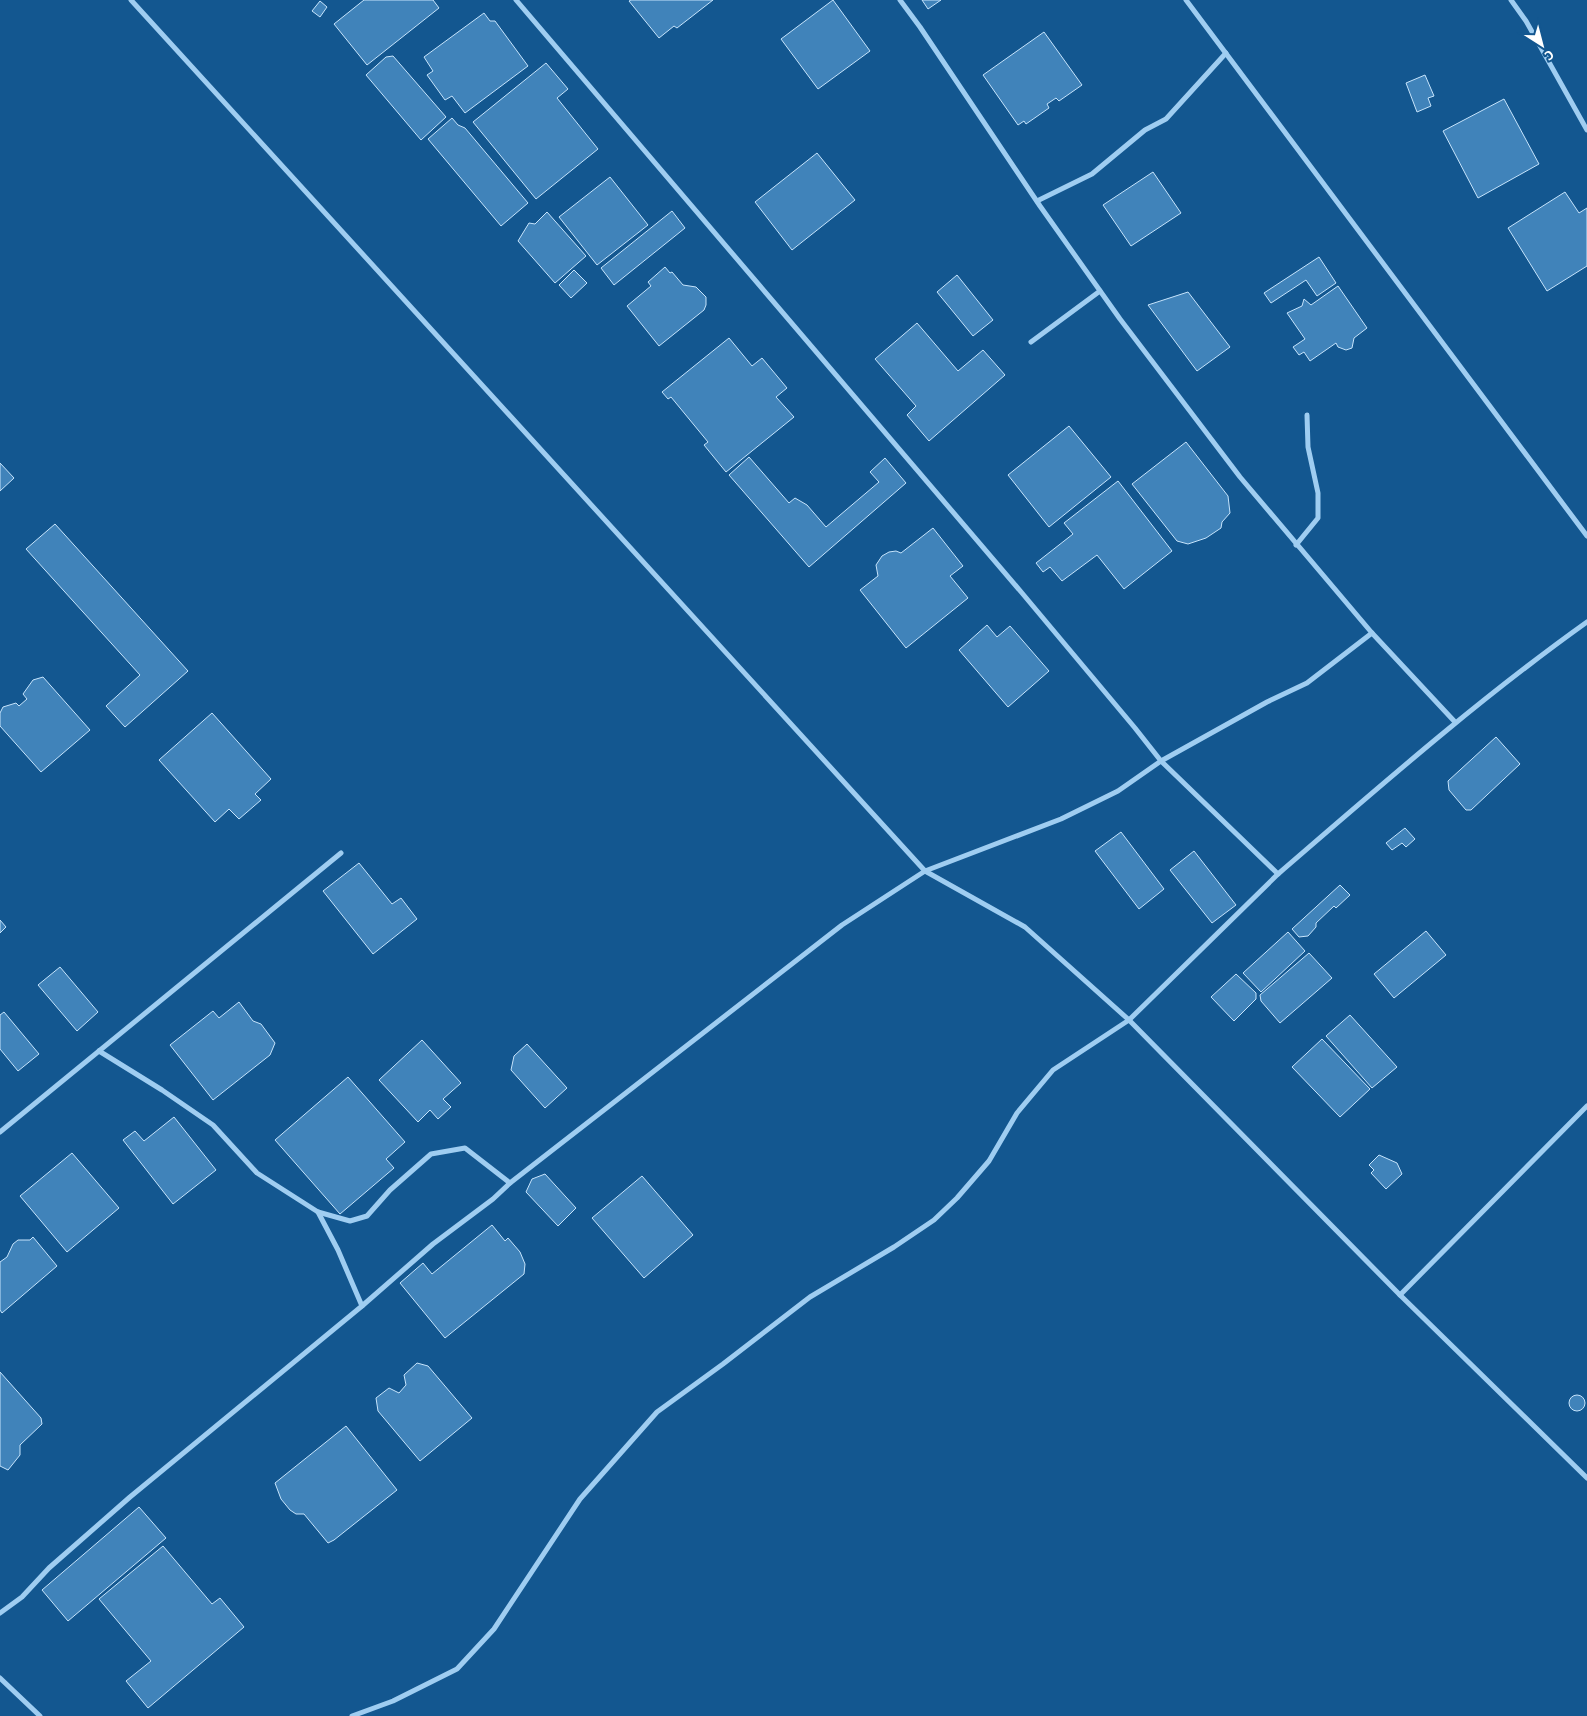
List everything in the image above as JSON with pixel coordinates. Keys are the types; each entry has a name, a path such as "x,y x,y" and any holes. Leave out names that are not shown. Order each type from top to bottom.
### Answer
{"street":[{"path":"130,0 925,871 1025,927 1129,1020 1400,1295 1587,1478"},
{"path":"516,0 1022,593 1161,761 1278,874"},
{"path":"900,0 1100,291 1240,477 1372,633 1455,722"},
{"path":"1186,0 1587,536"},
{"path":"1511,0 1526,21 1587,130"},
{"path":"1037,201 1092,174 1145,130 1166,119 1226,53"},
{"path":"1031,342 1100,291"},
{"path":"1296,545 1318,518 1318,493 1308,447 1307,415"},
{"path":"352,1716 393,1701 457,1669 494,1629 580,1499 657,1412 810,1297 894,1247 934,1220 957,1198 989,1161 1017,1113 1053,1070 1129,1020 1278,874 1455,722 1546,651 1587,622"},
{"path":"0,1613 22,1597 48,1568 130,1497 362,1306 433,1244 842,925 925,871 1060,819 1118,791 1161,761 1267,702 1307,683 1372,633"},
{"path":"0,1132 341,854"},
{"path":"99,1051 162,1090 213,1125 257,1173 318,1212 350,1221 367,1216 390,1190 431,1154 465,1148 510,1183"},
{"path":"1400,1295 1587,1106"},
{"path":"318,1212 338,1250 362,1306"},
{"path":"0,1678 40,1716"}],"building":[{"path":"364,0 433,0 439,8 367,65 334,24"},
{"path":"713,0 677,28 674,26 659,38 629,1"},
{"path":"833,0 870,51 818,89 781,39"},
{"path":"922,0 941,0 928,9"},
{"path":"320,1 327,7 320,17 312,11"},
{"path":"484,13 490,21 495,21 528,66 465,113 452,96 445,100 427,75 433,71 424,57"},
{"path":"1044,32 1082,85 1059,101 1056,98 1047,104 1049,108 1026,124 1024,121 1018,125 983,75"},
{"path":"393,56 446,117 421,140 366,75 386,57"},
{"path":"546,63 568,89 557,98 598,149 536,199 473,122"},
{"path":"1425,75 1434,96 1428,98 1431,106 1417,112 1406,83"},
{"path":"1504,99 1539,164 1478,198 1443,131"},
{"path":"452,118 458,125 465,128 528,203 501,226 428,139"},
{"path":"817,153 855,200 792,250 755,202"},
{"path":"1153,172 1181,213 1131,246 1103,205"},
{"path":"610,177 648,225 597,265 559,217"},
{"path":"1565,192 1579,213 1587,208 1587,266 1547,291 1508,228"},
{"path":"672,211 685,228 614,285 601,268"},
{"path":"547,212 586,256 555,283 518,241 529,223 535,224"},
{"path":"1319,257 1336,283 1317,296 1306,280 1271,303 1264,293"},
{"path":"665,267 683,285 696,287 706,297 706,305 704,310 659,346 627,306 651,286 648,282"},
{"path":"574,270 587,283 571,298 559,285"},
{"path":"957,275 993,320 973,336 937,292"},
{"path":"1338,286 1367,328 1354,338 1352,348 1346,350 1338,347 1336,343 1310,361 1304,352 1299,355 1293,347 1305,339 1287,313 1302,306 1304,299 1311,305"},
{"path":"1188,292 1230,347 1197,371 1148,305"},
{"path":"917,323 958,371 983,350 1005,375 929,441 907,415 916,406 875,359"},
{"path":"729,338 752,366 762,358 787,388 776,397 794,417 726,472 704,445 708,442 671,397 668,399 662,392"},
{"path":"1069,426 1111,477 1049,527 1008,475"},
{"path":"1186,442 1228,496 1230,513 1222,522 1221,528 1206,538 1188,544 1177,541 1132,484"},
{"path":"749,457 789,503 795,498 807,505 826,527 879,482 870,472 885,458 906,483 809,567 729,475"},
{"path":"0,463 14,478 0,491"},
{"path":"1118,481 1172,551 1124,589 1097,555 1062,581 1050,567 1043,572 1036,563 1073,534 1064,523"},
{"path":"55,524 188,671 125,727 106,706 140,675 26,549"},
{"path":"933,528 963,566 950,576 968,598 906,648 860,590 878,576 876,565 882,556 889,552 896,551 901,553"},
{"path":"987,625 997,637 1010,626 1049,671 1008,707 959,650"},
{"path":"43,677 90,730 41,772 0,726 0,713 3,707 16,703 19,706 27,699 23,694 33,680"},
{"path":"212,713 271,779 255,794 261,800 239,819 229,809 215,822 159,760"},
{"path":"1496,737 1520,764 1471,810 1466,810 1449,790 1448,781"},
{"path":"1405,828 1415,839 1406,847 1402,843 1392,850 1386,843"},
{"path":"1121,832 1164,889 1139,909 1095,851"},
{"path":"1194,851 1236,905 1212,923 1170,870"},
{"path":"359,863 392,904 401,898 417,919 373,954 323,891"},
{"path":"1340,885 1350,895 1336,908 1334,906 1316,923 1316,927 1308,936 1299,937 1292,929"},
{"path":"0,920 6,927 0,933"},
{"path":"1426,931 1446,955 1394,998 1374,974"},
{"path":"1288,932 1305,951 1261,992 1243,973"},
{"path":"1309,953 1332,978 1280,1023 1261,1001 1260,995"},
{"path":"60,967 98,1012 77,1031 38,985"},
{"path":"1236,974 1256,993 1256,999 1234,1021 1211,997"},
{"path":"239,1002 253,1021 261,1024 275,1043 270,1055 213,1100 170,1045 213,1011 219,1018"},
{"path":"4,1012 39,1054 18,1071 0,1049 0,1015"},
{"path":"1350,1015 1397,1067 1372,1088 1326,1036"},
{"path":"1322,1039 1370,1089 1340,1117 1292,1067"},
{"path":"422,1040 461,1083 443,1099 451,1107 438,1119 430,1110 418,1122 379,1080"},
{"path":"527,1044 567,1088 545,1108 511,1070 514,1056"},
{"path":"348,1077 405,1142 386,1159 394,1168 340,1214 275,1140"},
{"path":"174,1117 216,1170 173,1204 123,1140 135,1131 144,1141"},
{"path":"72,1153 119,1208 67,1252 20,1196"},
{"path":"1379,1155 1397,1163 1402,1174 1386,1189 1371,1173 1374,1170 1369,1165"},
{"path":"545,1174 576,1208 558,1226 526,1192 532,1179"},
{"path":"642,1176 693,1235 644,1278 592,1218"},
{"path":"492,1225 505,1241 508,1238 520,1252 525,1264 524,1274 445,1338 400,1283 423,1263 432,1274"},
{"path":"33,1237 57,1266 2,1313 0,1310 0,1262 7,1257 13,1244 18,1240 30,1240"},
{"path":"417,1363 428,1366 472,1418 420,1461 378,1411 376,1398 389,1388 399,1393 406,1385 404,1375"},
{"path":"0,1372 41,1418 42,1424 20,1445 20,1455 8,1470 0,1466"},
{"path":"1577,1395 1585,1403 1577,1411 1569,1403"},
{"path":"346,1426 397,1490 328,1543 304,1514 296,1514 290,1510 281,1499 275,1483"},
{"path":"139,1507 166,1538 68,1621 42,1590"},
{"path":"163,1546 212,1604 220,1598 244,1627 148,1708 126,1681 151,1661 99,1599"}]}
